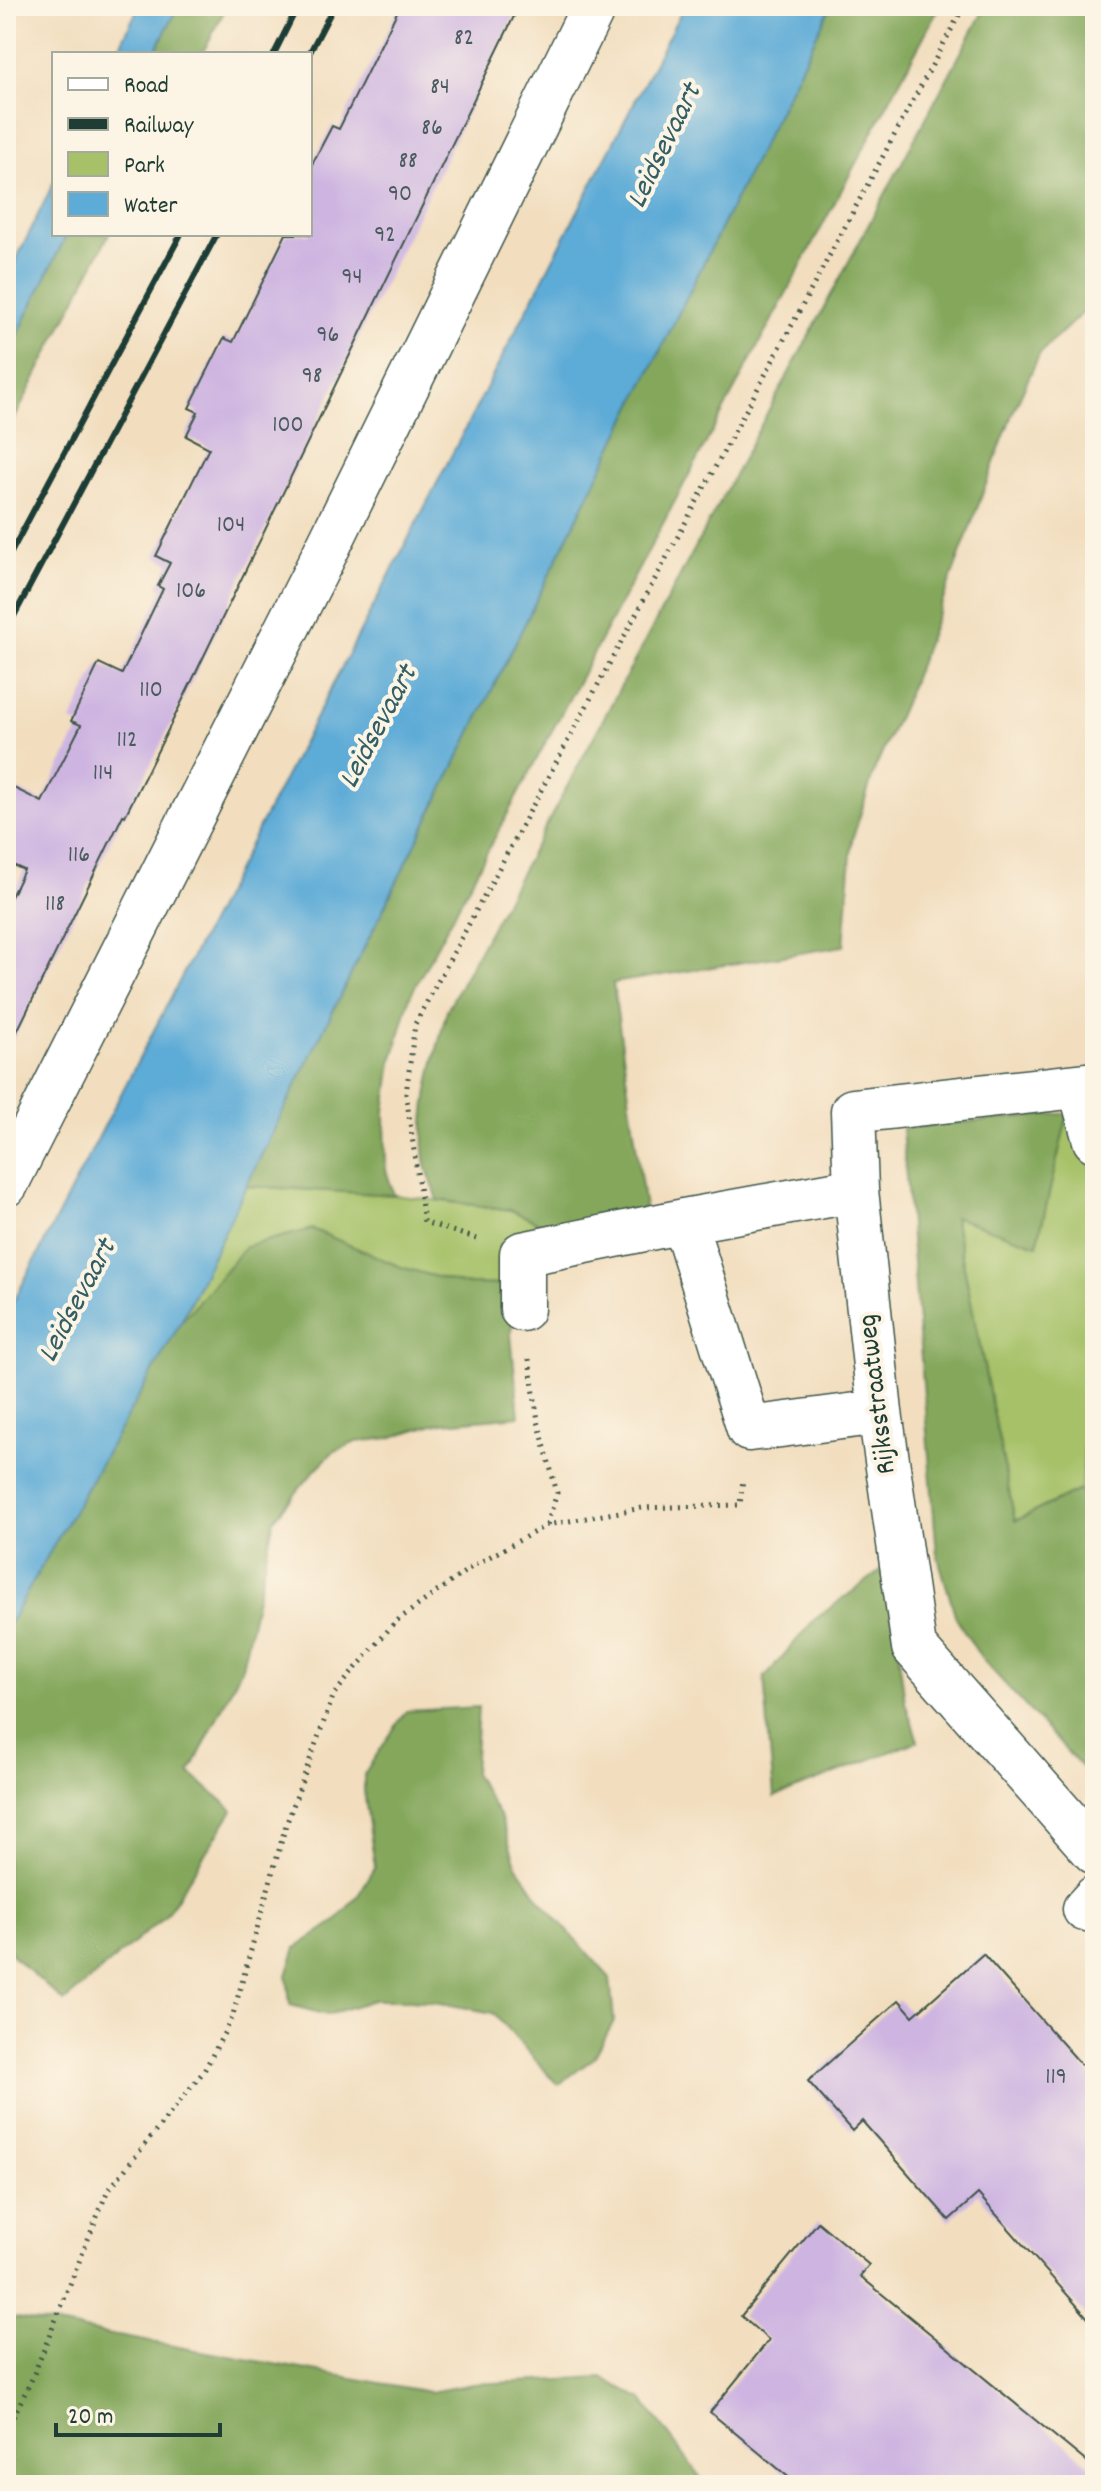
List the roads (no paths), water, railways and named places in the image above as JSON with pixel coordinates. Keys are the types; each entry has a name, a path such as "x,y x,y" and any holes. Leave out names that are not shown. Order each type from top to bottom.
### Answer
{"street":[{"path":"6,1184 322,559 594,6"},
{"path":"1087,1085 1095,1140"},
{"name":"Rijksstraatweg","path":"1087,1085 853,1111 856,1190 880,1412 914,1647 1095,1852"},
{"path":"522,1309 522,1254 856,1190"},
{"path":"684,1221 749,1429 880,1412"}],"water":[{"path":"139,6 178,6 155,52 117,52"},
{"name":"Leidsevaart","path":"684,6 831,6 181,1322 6,1629 6,1316"},
{"path":"52,186 52,236 66,236 6,358 6,281"}],"railway":[{"path":"275,52 298,6"},
{"path":"310,52 334,6"},
{"path":"6,562 180,236"},
{"path":"6,631 216,236"}]}
